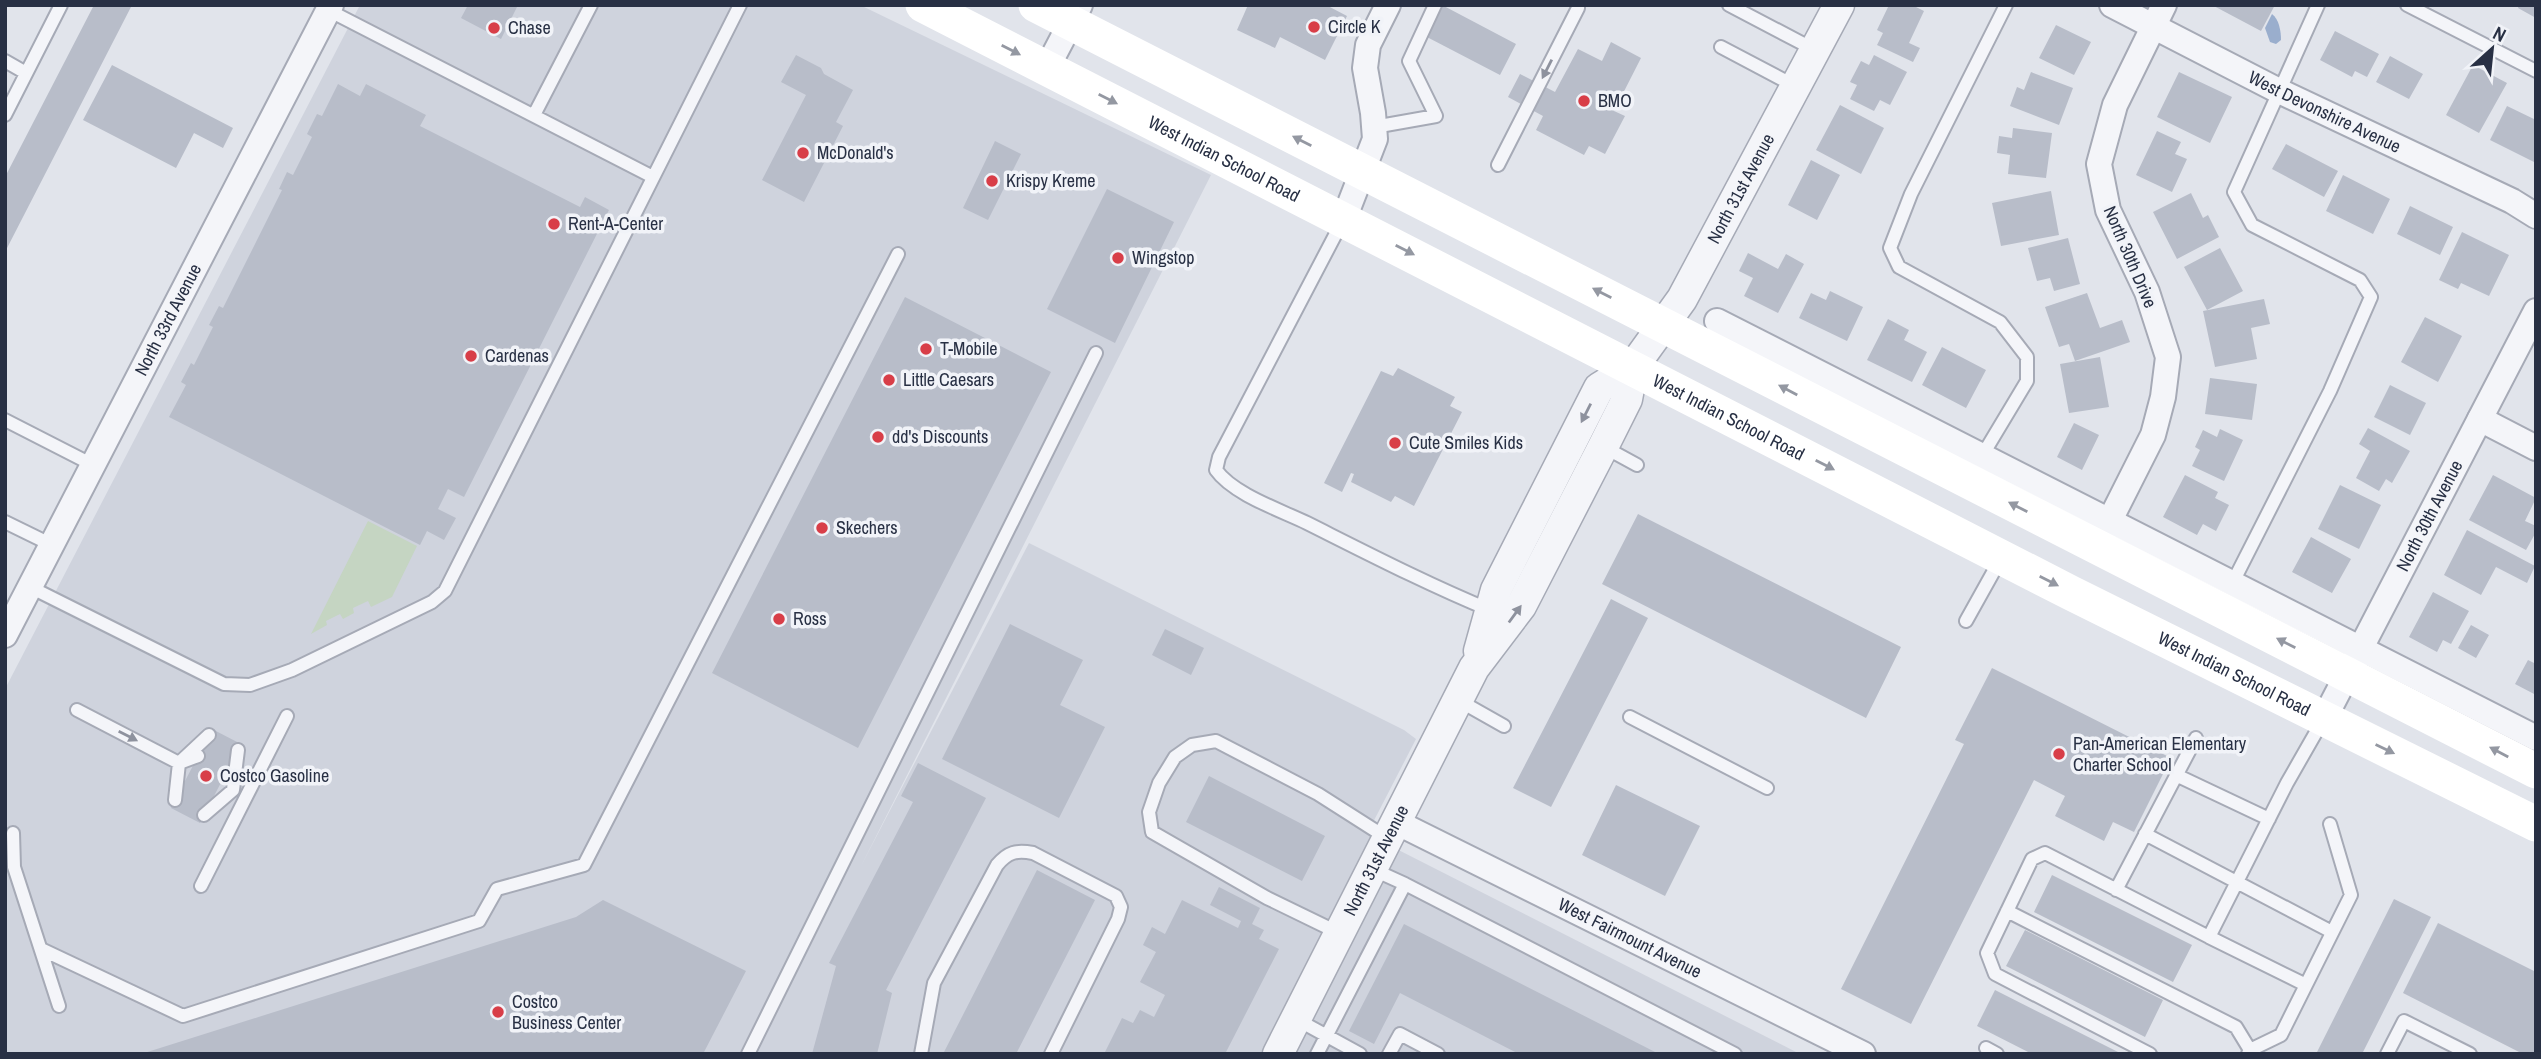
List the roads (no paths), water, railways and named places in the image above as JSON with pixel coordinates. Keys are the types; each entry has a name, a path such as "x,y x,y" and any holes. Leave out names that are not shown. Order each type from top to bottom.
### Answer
{"main road":[{"name":"West Indian School Road","path":"923,5 2002,557 2536,824"},
{"path":"1036,5 1075,14 1363,172 1662,325 2103,534 2354,661 2536,771"}],"street":[{"path":"1344,219 1375,139 1365,68 1368,45 1388,5"},
{"name":"North 31st Avenue","path":"1474,668 1496,590 1599,388 1633,367 1682,299 1839,5"},
{"name":"West Devonshire Avenue","path":"2112,5 2158,16 2279,91 2512,201 2536,216"},
{"name":"North 33rd Avenue","path":"5,635 330,8"},
{"path":"1047,68 1075,14"},
{"name":"North 30th Drive","path":"2103,534 2153,435 2163,397 2168,357 2147,292 2108,210 2099,164 2115,105 2158,16"},
{"name":"North 30th Avenue","path":"2324,719 2536,311"},
{"path":"1717,321 1982,456 2103,534 2232,584 2354,661 2536,738"},
{"name":"North 31st Avenue","path":"1278,1054 1474,668 1521,606 1627,399 1633,367"},
{"path":"2480,419 2536,448"},
{"name":"West Fairmount Avenue","path":"1392,830 1863,1054"}],"lane":[{"path":"5,115 61,5"},
{"path":"534,115 591,5"},
{"path":"30,587 224,684 235,686 250,685 292,670 432,602 445,591 740,5"},
{"path":"1374,127 1436,116 1409,61 1435,5"},
{"path":"1729,5 1815,50"},
{"path":"1982,456 2027,381 2027,357 2000,322 1899,267 1890,248 1911,194 2006,5"},
{"path":"2232,584 2330,391 2371,297 2360,280 2252,225 2234,192 2318,5"},
{"path":"2407,5 2536,71"},
{"path":"330,8 653,177"},
{"path":"1498,165 1578,8"},
{"path":"1721,47 1796,86"},
{"path":"5,61 26,73"},
{"path":"1344,219 1219,457 1216,470 1224,481 1270,505 1454,596 1490,610"},
{"path":"41,949 183,1016 479,921 497,889 584,865 898,254"},
{"path":"748,1054 1097,353"},
{"path":"5,420 93,465"},
{"path":"1603,447 1637,465"},
{"path":"5,522 52,545"},
{"path":"1966,621 2002,557"},
{"path":"1458,700 1504,726"},
{"path":"77,710 179,763 184,783"},
{"path":"201,886 287,716"},
{"path":"1630,717 1767,788"},
{"path":"2209,937 2324,719"},
{"path":"175,800 179,763 209,736"},
{"path":"2116,890 2196,738"},
{"path":"1339,933 1267,898 1152,832 1149,812 1159,783 1175,757 1192,745 1216,741 1392,830"},
{"path":"204,816 233,789 238,750"},
{"path":"179,763 198,755"},
{"path":"227,770 233,789 247,797"},
{"path":"2176,775 2269,819"},
{"path":"213,798 233,789"},
{"path":"2007,911 2236,1027 2249,1052 2281,1035 2351,895 2330,824"},
{"path":"13,833 14,867 59,1006"},
{"path":"2145,834 2332,932"},
{"path":"921,1054 934,983 997,864 1007,853 1021,850 1033,853 1116,896 1121,908 1051,1054"},
{"path":"2150,1054 1995,974 1987,953 2032,859 2045,853 2306,985"},
{"path":"1372,869 1735,1054"},
{"path":"1317,1054 1405,884"},
{"path":"1296,1019 1360,1054"},
{"path":"2387,1054 2404,1021 2470,1054"},
{"path":"1389,1054 1400,1034 1438,1054"}],"water":[{"path":"2272,14 2281,33 2281,40 2276,44 2270,42 2265,28"}],"place":[{"name":"Circle K","path":"1314,27"},
{"name":"Chase","path":"494,28"},
{"name":"BMO","path":"1584,101"},
{"name":"McDonald's","path":"803,153"},
{"name":"Krispy Kreme","path":"992,181"},
{"name":"Rent-A-Center","path":"554,224"},
{"name":"Wingstop","path":"1118,258"},
{"name":"T-Mobile","path":"926,349"},
{"name":"Cardenas","path":"471,356"},
{"name":"Little Caesars","path":"889,380"},
{"name":"dd's Discounts","path":"878,437"},
{"name":"Cute Smiles Kids","path":"1395,443"},
{"name":"Skechers","path":"822,528"},
{"name":"Ross","path":"779,619"},
{"name":"Pan-American Elementary Charter School","path":"2059,754"},
{"name":"Costco Gasoline","path":"206,776"},
{"name":"Costco Business Center","path":"498,1012"}]}
